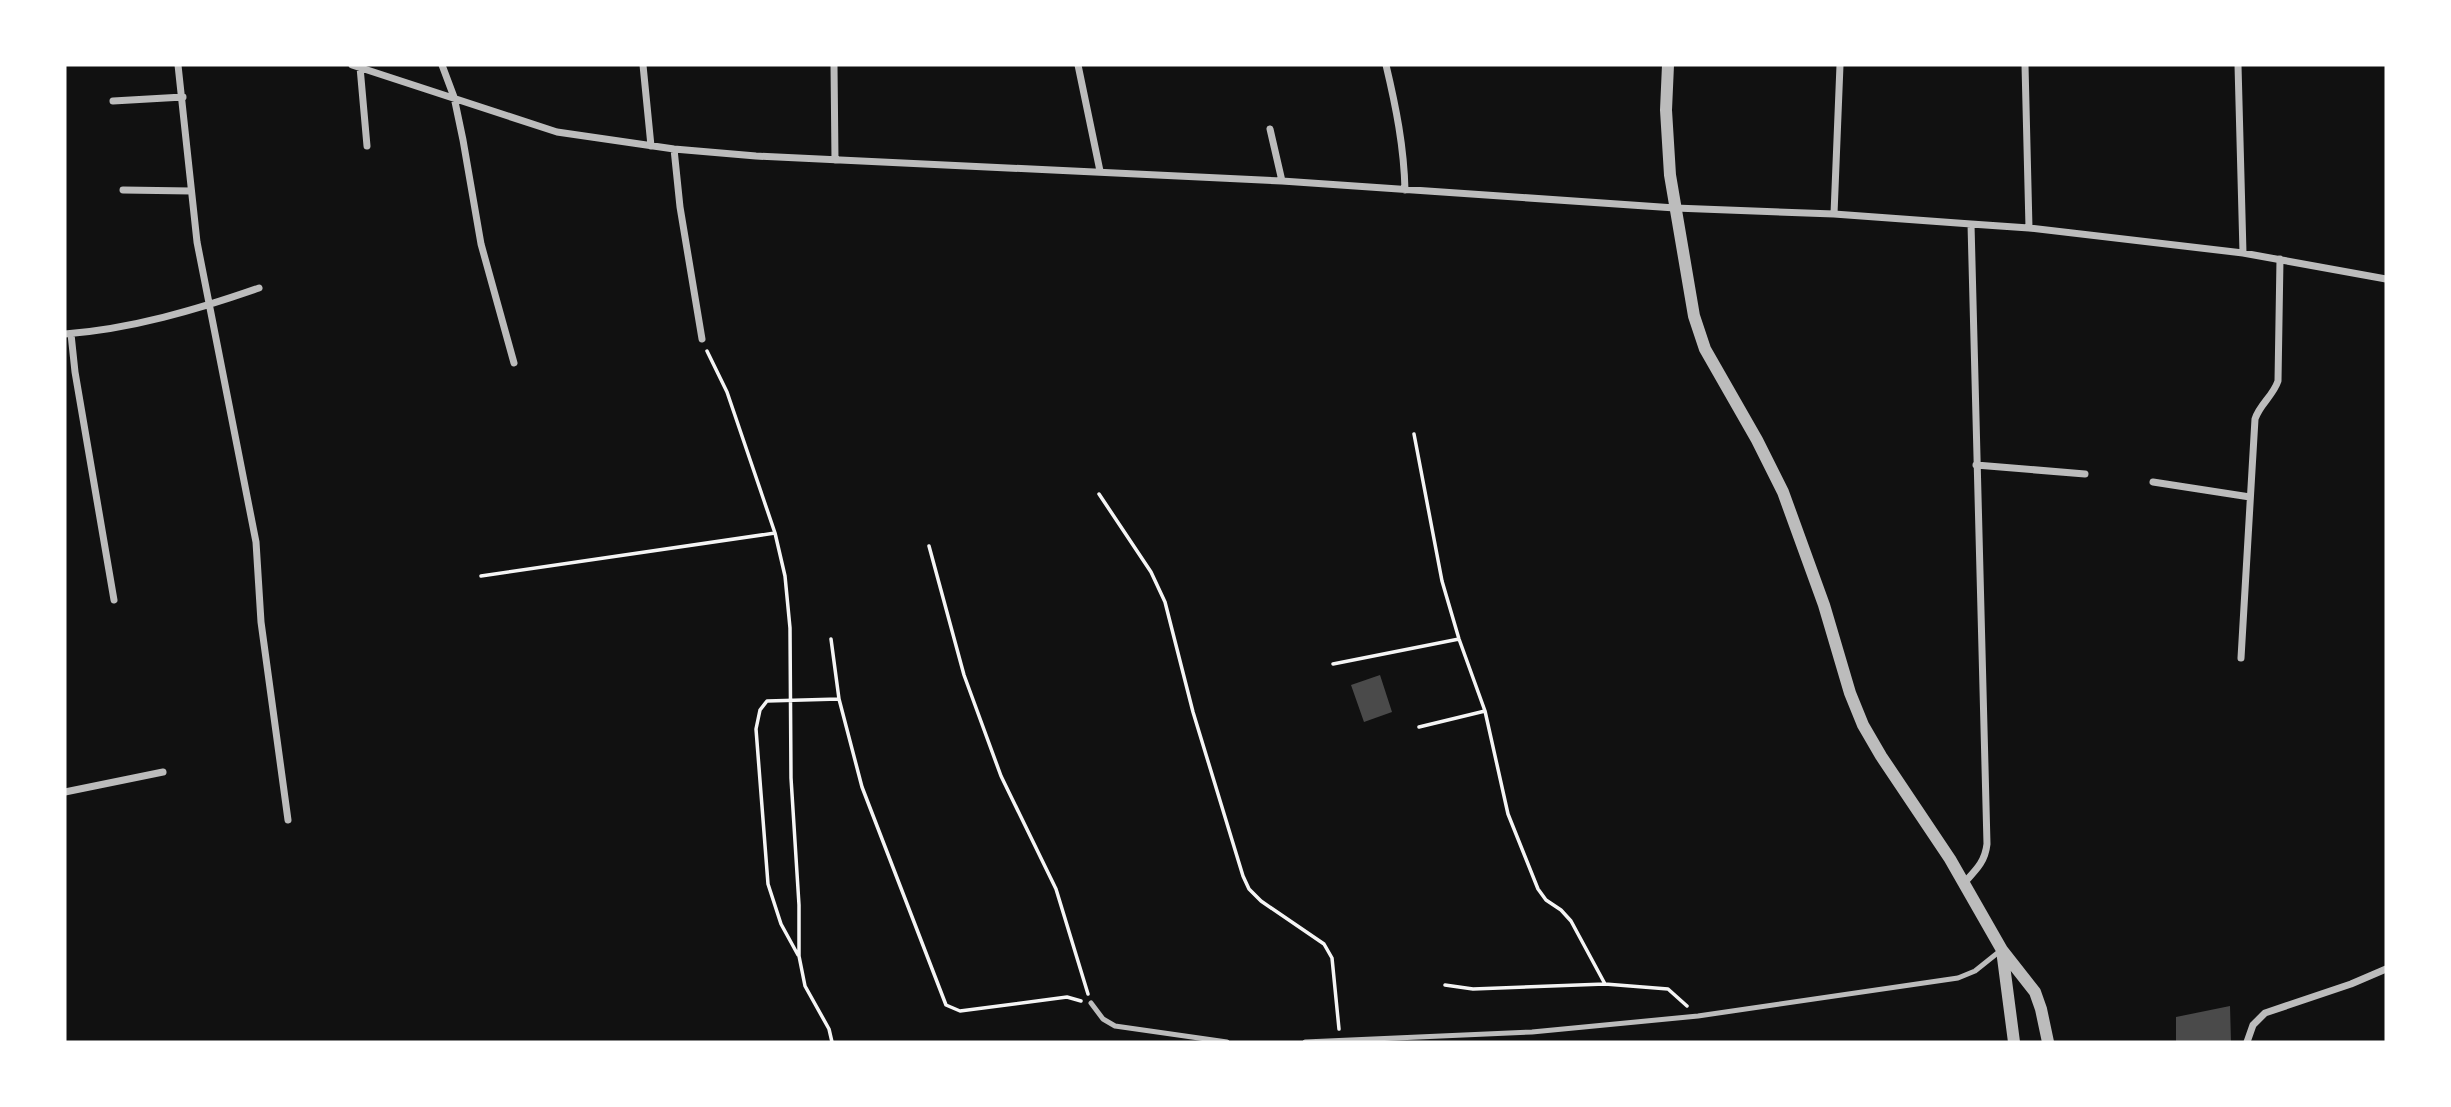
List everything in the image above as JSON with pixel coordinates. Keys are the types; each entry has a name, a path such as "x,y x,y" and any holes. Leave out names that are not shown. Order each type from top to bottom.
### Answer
{"street":[{"path":"178,65 197,242 256,542 261,622 288,820"},
{"path":"443,65 464,141 481,244 514,363"},
{"path":"643,65 651,145"},
{"path":"834,65 835,160"},
{"path":"1078,65 1100,170"},
{"path":"1386,65 1399,120 1405,190"},
{"path":"1668,65 1667,144 1675,208 1694,316 1705,349 1783,492 1863,725 1964,883 2002,950 2035,992 2048,1042"},
{"path":"1834,214 1840,65"},
{"path":"2025,65 2029,228"},
{"path":"2238,65 2243,253"},
{"path":"367,146 356,66 557,132 674,149 835,160 1100,170 2029,228 2243,253 2386,279"},
{"path":"113,101 183,97"},
{"path":"1270,129 1282,181"},
{"path":"674,149 680,206 702,339"},
{"path":"123,190 191,191"},
{"path":"1964,883 1982,864 1986,857 1987,844 1971,224"},
{"path":"2241,658 2255,419 2259,407 2274,392 2278,381 2280,259"},
{"path":"114,600 68,334 110,329 210,306 259,288"},
{"path":"1976,465 2085,474"},
{"path":"2153,482 2250,497"},
{"path":"65,792 163,772"},
{"path":"2002,950 2014,1042"},
{"path":"2247,1042 2253,1024 2265,1013 2351,984 2386,969"}],"lane":[{"path":"1305,1042 1532,1032 1698,1016 1958,978 1975,971 2002,950"},
{"path":"1091,1003 1102,1019 1115,1026 1227,1042"}],"path":[{"path":"702,339 727,392 775,533 785,576 789,615 791,778 799,905 799,957 805,986 829,1029 832,1042"},
{"path":"1413,435 1443,581 1459,639 1485,711 1508,814 1538,889 1546,900 1571,921 1605,984"},
{"path":"1099,494 1151,572 1165,602 1193,712 1249,889 1261,901 1324,944 1332,958 1341,1041"},
{"path":"481,576 775,533"},
{"path":"929,546 964,675 1001,776 1056,890 1091,1003"},
{"path":"831,639 839,699 862,787 946,1005 960,1011 1067,997 1091,1003"},
{"path":"1333,664 1459,639"},
{"path":"799,957 781,924 768,884 756,729 760,710 767,701 839,699"},
{"path":"1419,727 1485,711"},
{"path":"1445,985 1474,989 1605,984 1668,989 1698,1016"}],"building":[{"path":"1380,675 1392,712 1364,722 1351,685"},
{"path":"2230,1006 2231,1042 2176,1042 2176,1017"}]}
